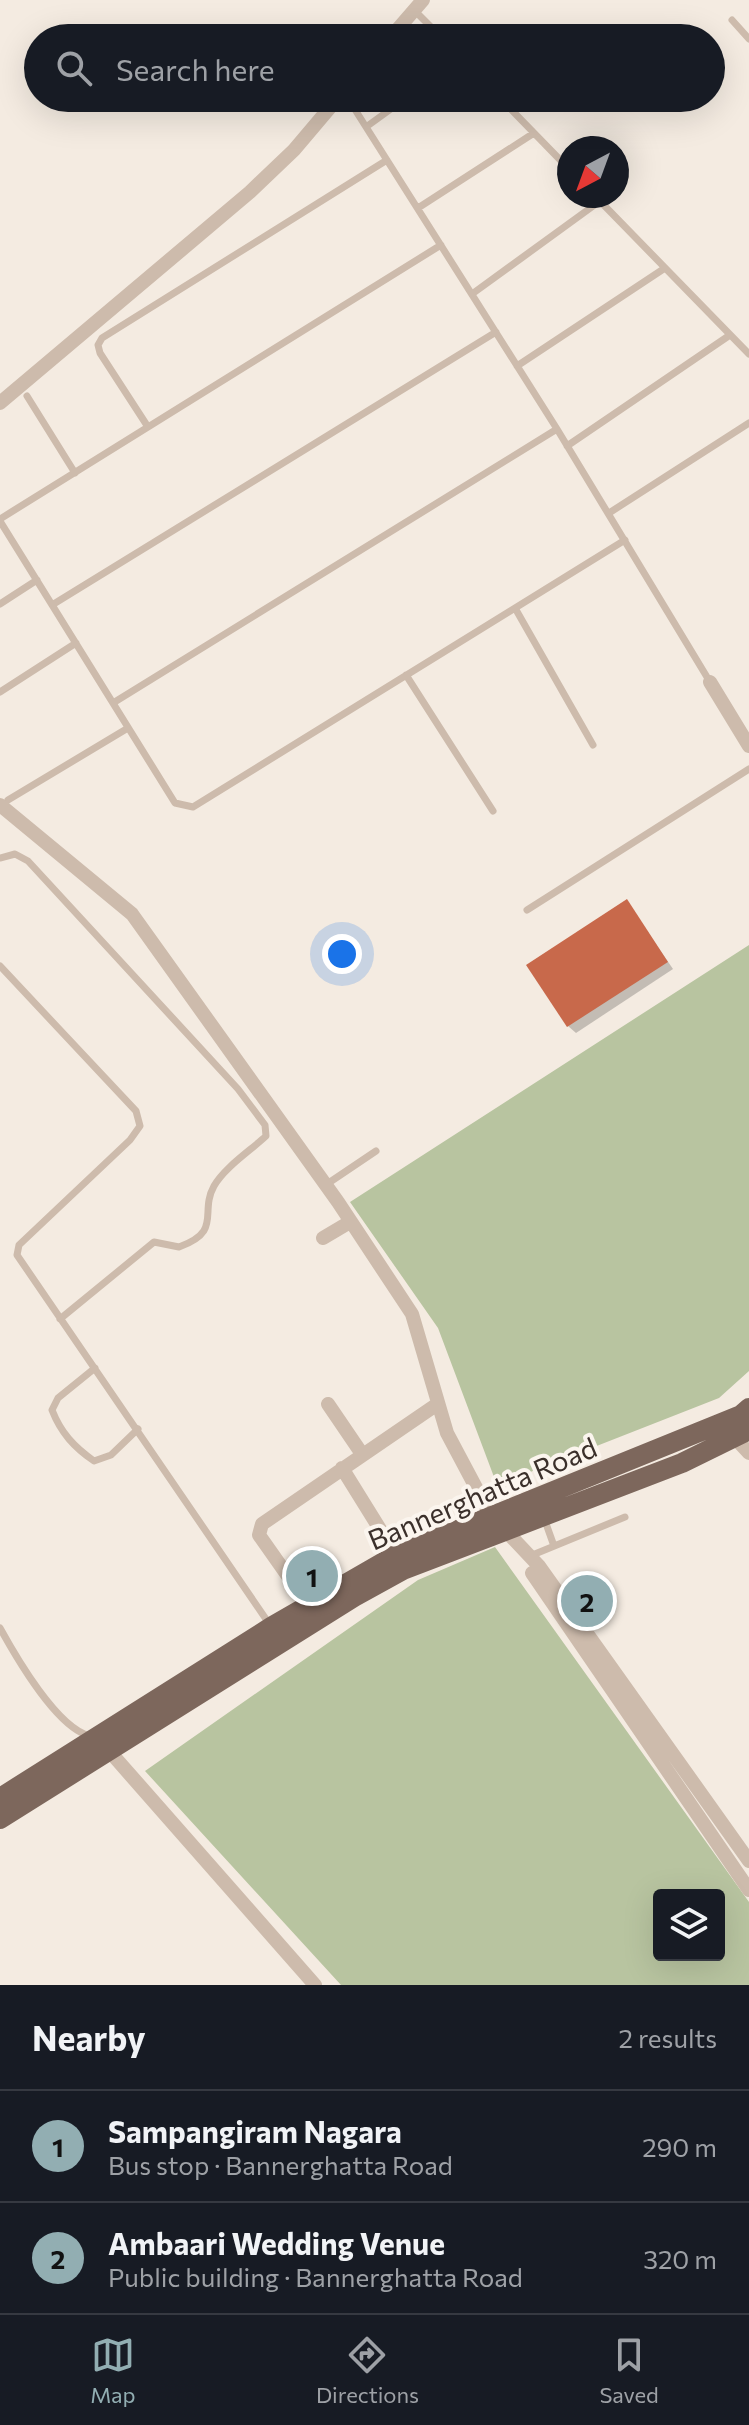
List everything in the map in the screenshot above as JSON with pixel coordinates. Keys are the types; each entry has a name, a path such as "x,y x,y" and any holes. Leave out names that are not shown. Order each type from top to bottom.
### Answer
{"main road":[{"name":"Bannerghatta Road","path":"0,1819 271,1627 403,1570 496,1522 741,1415 749,1408"},
{"name":"Bannerghatta Road","path":"0,1798 104,1744 396,1555 496,1522 543,1514 745,1441"}],"street":[{"path":"404,24 421,7"},
{"path":"0,403 250,192 294,150 326,112"},
{"path":"710,682 749,746"},
{"path":"4,803 132,914 325,1186 412,1314 436,1405 447,1433 496,1522 539,1566 749,1861"},
{"path":"323,1238 350,1222"},
{"path":"328,1404 362,1454"},
{"path":"319,1606 259,1535 259,1529 436,1405"},
{"path":"342,1468 396,1555"},
{"path":"528,1557 540,1585 749,1890"},
{"path":"104,1744 196,1853 315,1985"}],"lane":[{"path":"421,7 433,24"},
{"path":"732,20 749,39"},
{"path":"357,112 557,429 710,682"},
{"path":"366,127 387,112"},
{"path":"514,112 557,157"},
{"path":"418,208 534,133"},
{"path":"148,427 100,353 98,345 102,338 387,160"},
{"path":"472,294 586,208"},
{"path":"607,208 749,354"},
{"path":"441,245 0,520 128,728 175,803 193,807 625,540"},
{"path":"517,366 665,268"},
{"path":"52,605 496,332"},
{"path":"567,446 730,335"},
{"path":"27,396 75,473"},
{"path":"609,513 749,423"},
{"path":"113,703 557,429"},
{"path":"0,604 37,580"},
{"path":"515,608 593,745"},
{"path":"0,692 76,643"},
{"path":"406,675 493,811"},
{"path":"4,803 128,728"},
{"path":"527,910 749,769"},
{"path":"0,858 15,854 28,861 238,1089 265,1125 266,1136 215,1184 209,1203 210,1219 203,1233 179,1247 154,1242 60,1319"},
{"path":"0,966 136,1111 140,1126 130,1140 19,1245 17,1255 271,1627"},
{"path":"325,1186 376,1151"},
{"path":"95,1368 58,1398 52,1410 58,1426 75,1448 94,1461 111,1455 138,1429"},
{"path":"543,1514 554,1546"},
{"path":"528,1557 625,1517"},
{"path":"0,1628 58,1712 74,1728 104,1744"}],"green space":[{"path":"749,945 749,1371 719,1398 497,1485 438,1328 350,1202"},
{"path":"495,1547 749,1902 749,1985 341,1985 145,1771 418,1580"}],"building":[{"path":"627,899 668,962 567,1027 526,965"}],"place":[{"name":"Sampangiram Nagara","path":"312,1576"},
{"name":"Ambaari Wedding Venue","path":"587,1601"}]}
